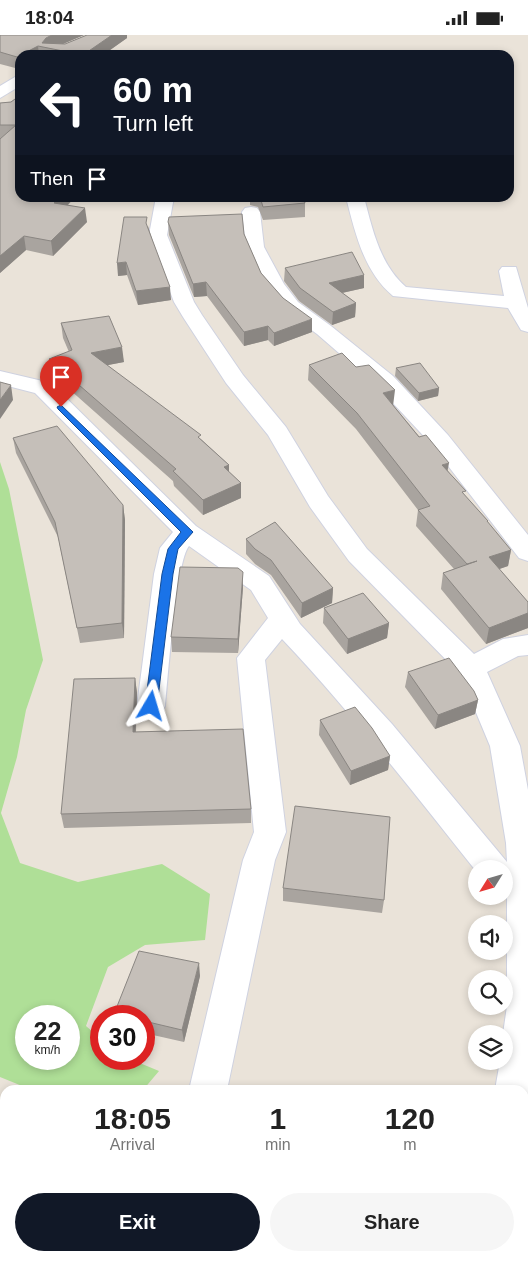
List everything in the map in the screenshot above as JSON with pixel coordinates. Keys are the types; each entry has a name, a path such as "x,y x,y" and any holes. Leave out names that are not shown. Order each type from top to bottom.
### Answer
{"street":[{"path":"2,101 15,85"},
{"path":"164,202 158,235 184,302 193,317 234,377 278,432 319,501 358,555 471,668 505,746 522,843 524,908 525,1006 515,1085"},
{"path":"356,202 364,234 391,286 400,292 515,303"},
{"path":"251,212 255,247 275,286 291,306 324,330 385,381 440,440 528,552"},
{"path":"509,271 515,303 528,325"},
{"path":"0,377 43,388 187,532 260,583 290,631 327,669 382,732 487,860"},
{"path":"151,706 169,566 173,549 187,532"},
{"path":"209,1085 259,860 270,832 251,657 282,620"},
{"path":"471,668 513,646 528,645"},
{"path":"513,894 524,908"}],"green space":[{"path":"0,462 9,489 43,660 26,710 17,757 1,813 20,863 78,882 162,864 210,894 205,940 145,945 108,967 94,1005 90,1005 90,1015 86,1026 90,1029 90,1070 155,1069 159,1071 147,1085 20,1085 0,1077"}],"building":[{"path":"0,35 52,35 42,43 65,44 87,35 112,35 90,50 58,50 38,46 30,50 15,50 15,56 0,52"},
{"path":"15,99 15,125 0,125 0,103 11,102"},
{"path":"15,126 15,202 55,202 85,208 51,241 24,236 0,256 0,139"},
{"path":"262,202 305,203 263,207"},
{"path":"242,214 244,234 261,273 283,298 312,319 274,333 268,326 244,332 206,282 193,284 168,222 169,217"},
{"path":"124,217 147,217 146,223 170,287 136,291 126,262 117,263"},
{"path":"352,252 364,275 329,283 356,303 333,312 300,288 285,268"},
{"path":"109,316 122,347 91,353 201,435 198,437 229,465 224,467 241,483 203,500 173,471 176,469 49,359 72,350 61,323"},
{"path":"342,353 356,367 369,365 395,390 383,393 419,437 426,435 449,463 442,465 466,491 462,492 511,550 489,557 528,602 528,613 489,628 443,573 477,561 467,564 418,510 430,506 357,413 309,365"},
{"path":"420,363 439,388 419,393 396,368"},
{"path":"0,382 11,385 0,400"},
{"path":"57,426 123,505 122,623 77,628 55,522 13,438"},
{"path":"275,522 333,588 302,603 271,560 255,549 246,539"},
{"path":"180,567 238,568 243,572 238,639 171,637"},
{"path":"363,593 389,623 348,639 324,608"},
{"path":"449,658 474,691 478,700 438,715 408,672"},
{"path":"135,678 133,732 243,729 251,809 61,814 74,679"},
{"path":"355,707 372,728 390,756 351,771 320,720"},
{"path":"295,806 390,817 384,900 283,888"},
{"path":"139,951 199,963 182,1030 155,1024 155,1005 118,1005"}],"route":[{"path":"61,407 187,532 173,549 151,706"}]}
